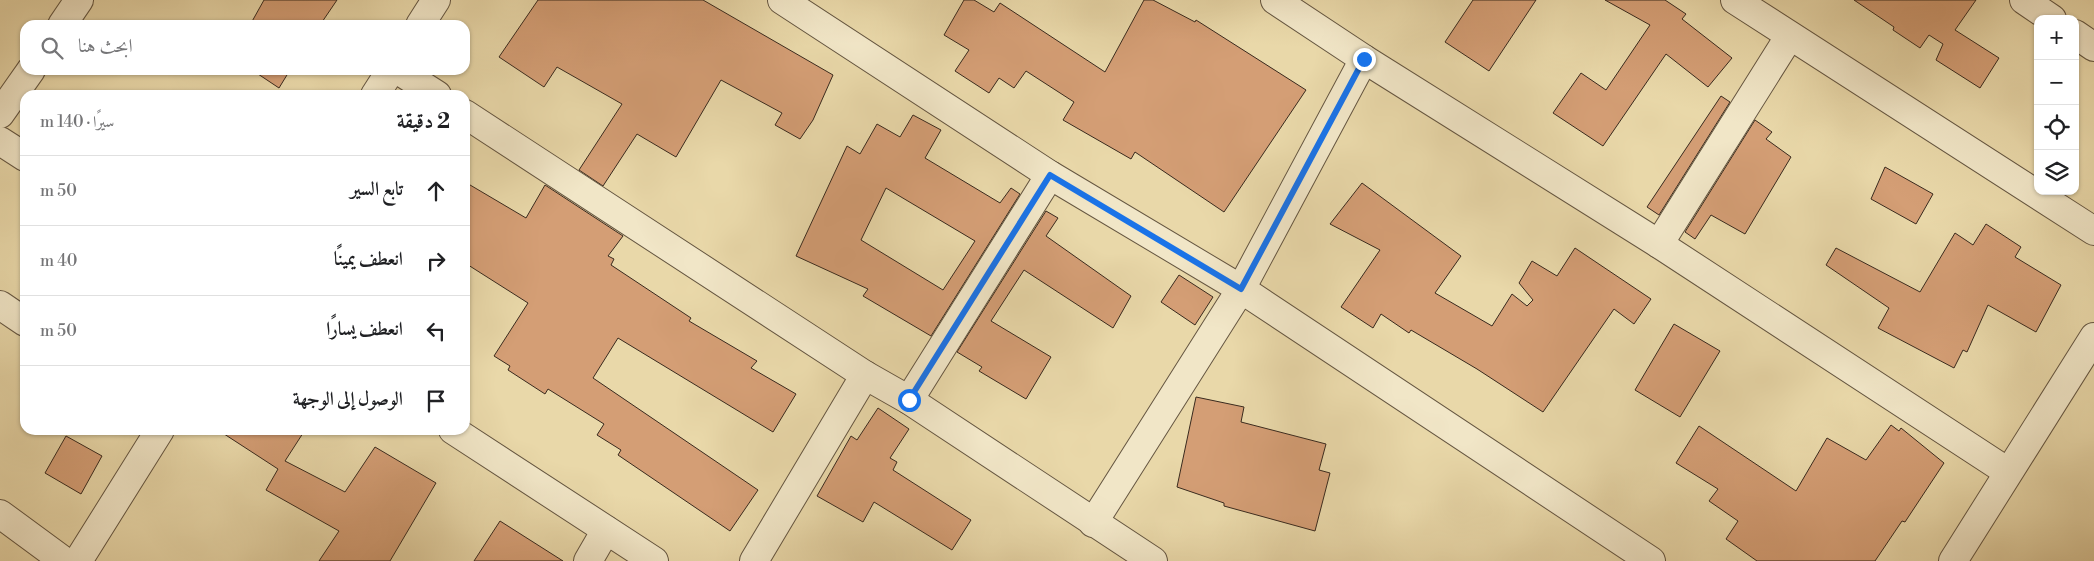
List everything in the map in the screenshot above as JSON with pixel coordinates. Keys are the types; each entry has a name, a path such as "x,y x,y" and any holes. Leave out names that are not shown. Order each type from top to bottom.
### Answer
{"street":[{"path":"65,20 79,0"},
{"path":"423,20 436,0"},
{"path":"782,0 1050,175 1241,289 1651,561"},
{"path":"1275,0 1364,59 1659,244 2008,472"},
{"path":"1735,0 1789,37 2094,231"},
{"path":"2024,0 2046,15"},
{"path":"1659,244 1789,37"},
{"path":"2079,37 2094,47"},
{"path":"1093,523 1241,289 1364,59"},
{"path":"0,114 27,75"},
{"path":"378,90 388,75"},
{"path":"406,75 429,90"},
{"path":"470,117 865,375 909,400 1153,561"},
{"path":"0,141 20,154"},
{"path":"909,400 1050,175"},
{"path":"0,306 20,319"},
{"path":"1953,561 2094,337"},
{"path":"754,561 865,375"},
{"path":"78,561 157,435"},
{"path":"461,435 654,561"},
{"path":"0,514 64,561"},
{"path":"588,561 606,530"}],"building":[{"path":"264,0 337,0 323,20 253,20"},
{"path":"538,0 703,0 833,75 813,120 800,139 775,125 782,113 721,80 676,157 637,134 603,186 579,170 622,104 557,67 544,87 499,57"},
{"path":"964,0 974,0 994,12 1000,3 1105,72 1144,0 1153,0 1195,22 1196,20 1306,90 1224,212 1135,152 1131,159 1063,120 1074,102 1026,71 1014,88 999,78 989,93 955,71 969,50 944,35"},
{"path":"1473,0 1536,0 1489,71 1445,42"},
{"path":"1605,0 1665,0 1686,14 1682,19 1732,58 1708,87 1666,54 1603,146 1553,113 1581,73 1606,90 1650,25"},
{"path":"1854,0 1976,0 1955,30 1999,58 1980,88 1936,60 1943,44 1929,35 1920,48 1893,30 1894,27"},
{"path":"260,75 287,75 279,88"},
{"path":"1721,96 1730,102 1659,215 1647,207"},
{"path":"913,115 941,130 925,158 1000,203 1011,188 1020,194 931,336 863,296 868,289 796,256 847,146 860,154 877,124 900,137","holes":["886,188 975,241 943,290 861,240"]},
{"path":"1755,120 1772,132 1766,139 1791,157 1745,234 1711,215 1695,239 1685,232"},
{"path":"1885,167 1933,194 1916,224 1871,199"},
{"path":"1362,183 1461,256 1435,293 1492,326 1512,294 1527,306 1533,300 1519,283 1532,261 1557,276 1575,248 1651,299 1634,324 1614,309 1543,412 1477,369 1411,330 1409,333 1381,314 1373,328 1341,307 1380,250 1330,224"},
{"path":"470,185 526,218 545,185 623,236 608,256 614,259 611,265 691,318 689,321 757,361 751,368 796,394 773,432 618,338 593,378 758,490 730,531 618,455 621,450 597,435 604,424 548,389 545,394 508,370 510,366 494,356 528,303 470,266"},
{"path":"1046,211 1058,218 1046,236 1131,296 1113,328 1024,270 991,321 1051,357 1026,399 979,371 982,367 957,352"},
{"path":"1986,224 2021,247 2015,257 2061,285 2036,332 1988,305 1967,352 1963,350 1954,368 1878,328 1889,308 1826,265 1836,248 1920,292 1955,233 1973,245"},
{"path":"1179,275 1213,297 1195,325 1161,302"},
{"path":"1674,324 1720,351 1680,417 1635,390"},
{"path":"1196,397 1244,407 1241,422 1326,444 1319,470 1330,473 1315,531 1224,506 1224,503 1177,487"},
{"path":"878,408 909,429 890,458 897,462 893,470 971,520 952,550 874,502 863,522 817,496 851,436 857,440"},
{"path":"1891,425 1899,431 1901,428 1944,463 1905,522 1902,521 1875,561 1757,561 1726,539 1738,521 1709,501 1718,489 1676,463 1699,426 1796,491 1827,438 1866,460"},
{"path":"226,435 302,435 285,461 345,492 375,447 436,483 390,561 319,561 339,531 266,490 278,469"},
{"path":"66,436 102,456 81,494 45,473"},
{"path":"500,521 563,561 474,561"}],"route":[{"path":"909,400 1050,175 1241,289 1364,59"}]}
